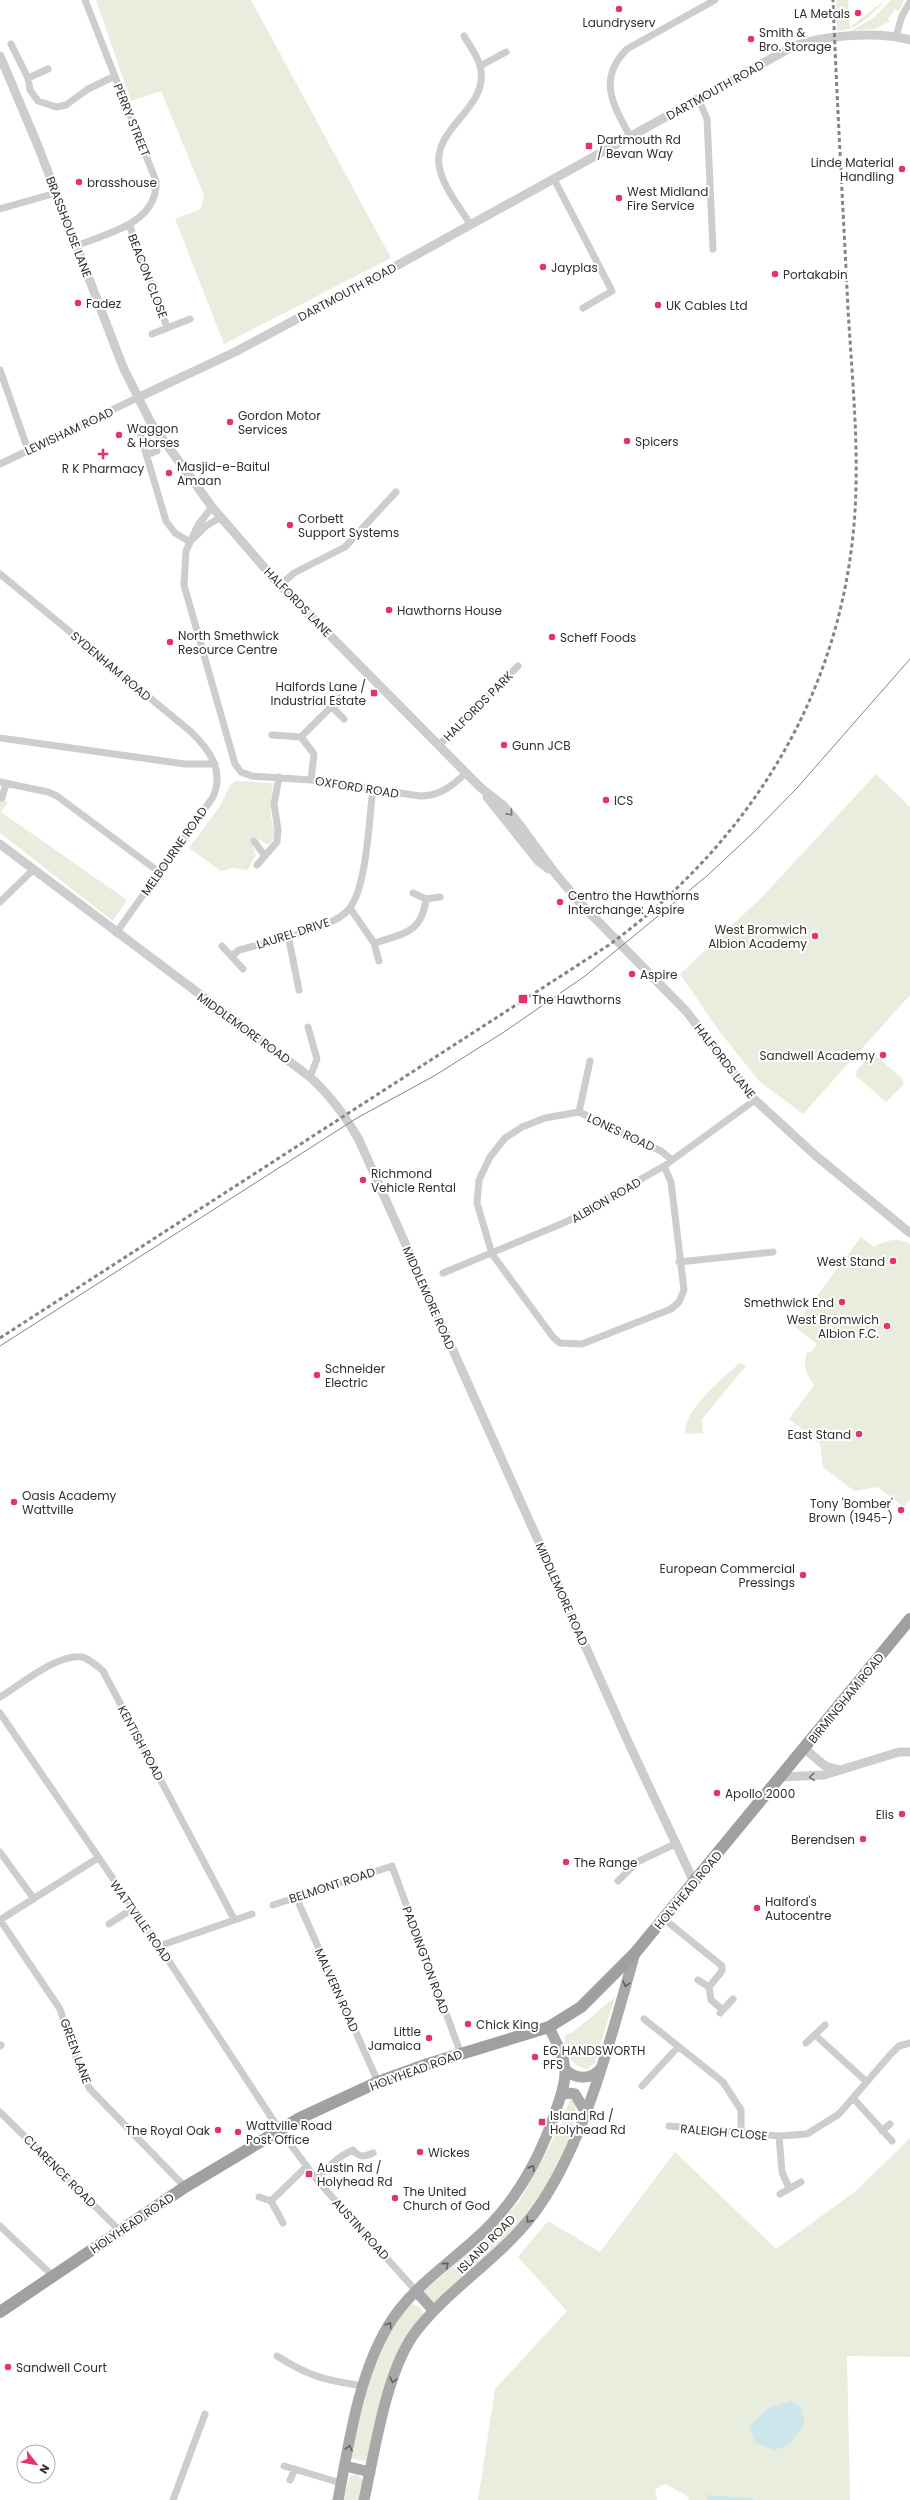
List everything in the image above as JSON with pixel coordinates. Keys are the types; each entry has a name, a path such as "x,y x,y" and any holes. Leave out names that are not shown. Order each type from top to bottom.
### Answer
{"highway":[{"name":"BIRMINGHAM ROAD","path":"781,1777 910,1619"},
{"name":"HOLYHEAD ROAD","path":"0,2312 54,2277 185,2187 279,2130 378,2082 461,2054 550,2027 581,2007 636,1953 781,1777"}],"main road":[{"name":"ISLAND ROAD","path":"364,2500 387,2403 402,2354 417,2330 434,2311 505,2247 542,2203 556,2178 585,2111 601,2068 636,1953"},
{"name":"ISLAND ROAD","path":"338,2500 363,2386 372,2358 385,2330 397,2312 416,2291 485,2230 512,2198 541,2152 561,2095 565,2070 559,2047 550,2027"},
{"path":"565,2070 573,2076 589,2077 601,2068"},
{"path":"561,2095 568,2092 575,2094 585,2111"},
{"path":"416,2291 434,2311"},
{"path":"345,2466 370,2472"}],"street":[{"name":"PERRY STREET","path":"76,246 140,218 153,204 157,192 156,181 85,0"},
{"path":"630,136 612,100 610,88 612,68 618,58 627,49 715,0"},
{"path":"896,36 902,16 910,2"},
{"name":"DARTMOUTH ROAD","path":"137,398 246,346 554,179 792,47 818,40 871,35 896,36 910,40"},
{"path":"464,36 480,66 478,91 469,110 446,136 440,149 439,163 443,178 470,224"},
{"path":"11,44 28,78 30,90 38,101 56,107 66,105 88,89 115,76"},
{"path":"480,66 506,52"},
{"name":"BRASSHOUSE LANE","path":"0,56 56,193 113,343 137,398"},
{"path":"28,78 48,69"},
{"path":"698,100 707,119 713,249"},
{"path":"554,179 612,291 583,308"},
{"path":"0,209 56,193"},
{"name":"BEACON CLOSE","path":"128,224 167,327"},
{"name":"BEACON CLOSE","path":"152,334 190,319"},
{"path":"0,370 28,450"},
{"name":"LEWISHAM ROAD","path":"0,464 94,421 137,398"},
{"name":"HALFORDS LANE","path":"137,398 151,423 212,507 280,585 481,788 503,805 516,820 555,873 597,922 686,1011 755,1100 815,1155 910,1233"},
{"path":"139,430 166,521 176,533 190,542"},
{"path":"146,455 157,450"},
{"path":"280,585 294,573 345,547 396,492"},
{"path":"190,542 198,525 212,507"},
{"path":"190,542 206,526 221,517"},
{"name":"OXFORD ROAD","path":"190,542 183,564 184,585 235,764 241,772 252,776 311,780 420,796 432,796 453,785 466,773"},
{"name":"SYDENHAM ROAD","path":"0,574 190,731 204,744 214,764"},
{"name":"HALFORDS PARK","path":"439,745 518,666"},
{"path":"272,735 301,737 340,698"},
{"path":"332,707 344,719"},
{"path":"301,737 314,754 311,780"},
{"path":"0,738 185,764 214,764"},
{"name":"MELBOURNE ROAD","path":"116,933 213,797 218,776 214,764"},
{"path":"257,865 264,855 277,842 278,830 274,804 279,777"},
{"path":"2,798 3,783 48,792 57,796 159,872"},
{"path":"373,789 363,874 350,908 374,942 379,961"},
{"path":"254,841 264,855"},
{"name":"MIDDLEMORE ROAD","path":"0,844 116,933 310,1077 328,1093 340,1110 359,1140 675,1844 694,1882"},
{"path":"0,902 33,870"},
{"path":"412,893 426,899 440,897"},
{"path":"374,942 413,930 420,922 426,899"},
{"name":"LAUREL DRIVE","path":"232,956 239,950 323,926 338,918 350,908"},
{"path":"288,935 299,990"},
{"path":"222,946 243,969"},
{"path":"308,1027 317,1059 310,1077"},
{"path":"578,1112 590,1061"},
{"name":"ALBION ROAD","path":"443,1273 492,1254 566,1222 664,1166 755,1100"},
{"name":"LONES ROAD","path":"664,1166 671,1182 679,1262 684,1290 679,1302 671,1309 582,1344 570,1345 560,1343 553,1337 492,1254 477,1203 480,1180 490,1157 505,1138 522,1127 545,1118 578,1112 661,1151 672,1160"},
{"path":"679,1262 773,1252"},
{"name":"KENTISH ROAD","path":"0,1697 55,1663 68,1658 83,1657 97,1666 102,1671 234,1919"},
{"name":"WATTVILLE ROAD","path":"0,1713 132,1909 159,1946 279,2130"},
{"path":"804,1749 825,1766 842,1770"},
{"path":"781,1777 809,1777 842,1770 899,1752 910,1752"},
{"path":"618,1881 637,1862 675,1844"},
{"path":"0,1852 34,1899"},
{"name":"GREEN LANE","path":"98,1858 0,1920 60,2009 81,2073 90,2089 185,2187"},
{"name":"BELMONT ROAD","path":"273,1905 392,1866"},
{"name":"PADDINGTON ROAD","path":"392,1866 461,2054"},
{"name":"MALVERN ROAD","path":"296,1897 378,2082"},
{"path":"109,1924 132,1909"},
{"path":"159,1946 252,1914"},
{"path":"664,1919 722,1966 722,1971 709,1987 711,2000 721,2012 733,1999"},
{"path":"698,1980 709,1987"},
{"path":"644,2019 723,2082 735,2097 741,2110 741,2134"},
{"path":"806,2043 825,2025"},
{"path":"815,2035 867,2082"},
{"name":"RALEIGH CLOSE","path":"669,2126 741,2134 779,2136 808,2134 839,2114 899,2046 910,2043"},
{"path":"642,2086 678,2047"},
{"path":"853,2098 892,2141"},
{"name":"CLARENCE ROAD","path":"0,2112 120,2231"},
{"path":"882,2131 890,2124"},
{"name":"AUSTIN ROAD","path":"279,2130 317,2180 416,2291"},
{"name":"RALEIGH CLOSE","path":"779,2136 782,2172 789,2188"},
{"path":"317,2180 329,2164 346,2153 353,2150 359,2156 364,2157 373,2153"},
{"path":"271,2200 307,2166"},
{"path":"780,2194 801,2182"},
{"path":"259,2197 271,2200 283,2223"},
{"path":"0,2226 54,2277"},
{"path":"277,2356 303,2372 318,2378 363,2386"},
{"path":"173,2500 205,2414"},
{"path":"182,2451 190,2454"},
{"path":"284,2466 341,2483"},
{"path":"290,2480 295,2469"}],"shaded area":[{"path":"96,0 251,0 391,258 224,344 175,219 201,209 204,195 161,91 131,101"},
{"path":"836,0 848,0 850,27 885,0 870,16 852,28 837,31"},
{"path":"891,0 904,0 899,11 895,9 888,19 890,21 875,29 851,31 875,17"},
{"name":"West Bromwich Albion Academy","path":"876,774 910,807 910,995 803,1114 759,1081 719,1031 680,974 761,898"},
{"path":"236,781 273,783 271,811 274,837 269,845 257,839 252,844 256,855 248,870 233,868 221,871 189,848 220,806 230,785"},
{"path":"0,799 8,802 1,812 127,900 113,921 0,833"},
{"path":"874,1054 903,1079 903,1085 886,1102 856,1076 857,1070 871,1055"},
{"path":"861,1237 874,1247 892,1240 910,1244 910,1500 904,1507 878,1487 854,1491 823,1467 820,1444 789,1419 814,1385 807,1373 805,1361 807,1351 811,1353 817,1344 794,1326"},
{"path":"740,1363 746,1366 702,1419 703,1433 685,1434 686,1424 697,1405 714,1386"},
{"path":"615,1997 595,2063 587,2069 582,2068 569,2057 564,2041 565,2035 573,2032"},
{"path":"570,2099 576,2102 574,2128 552,2181 521,2224 436,2304 424,2291 486,2238 520,2200 561,2125"},
{"path":"910,2138 910,2357 847,2356 850,2500 689,2500 686,2495 665,2484 655,2489 657,2500 478,2500 495,2389 567,2311 518,2257 548,2221 600,2252 675,2152 776,2249 856,2191"},
{"path":"413,2304 420,2307 424,2314 414,2327 368,2462 351,2458 365,2397 378,2359 396,2323 409,2305"},
{"path":"356,2474 363,2480 359,2500 343,2500 350,2476"}],"water":[{"path":"791,2401 801,2408 805,2423 790,2444 775,2450 755,2443 749,2426 769,2408"},
{"path":"706,2495 750,2498 756,2500 708,2500"}],"tram line":[{"path":"0,1346 357,1118 434,1076 504,1032 585,976 708,875 754,832 797,788 910,659"}],"railway":[{"path":"0,1338 609,945 660,904 706,858 747,809 782,756 810,699 832,640 847,577 855,511 856,435 848,309 833,0"}],"place":[{"name":"Laundryserv","path":"619,9"},
{"name":"LA Metals","path":"858,13"},
{"name":"Smith & Bro. Storage","path":"751,39"},
{"name":"Dartmouth Rd / Bevan Way","path":"589,146"},
{"name":"Linde Material Handling","path":"902,169"},
{"name":"brasshouse","path":"79,182"},
{"name":"West Midland Fire Service","path":"619,198"},
{"name":"Jayplas","path":"543,267"},
{"name":"Portakabin","path":"775,274"},
{"name":"Fadez","path":"78,303"},
{"name":"UK Cables Ltd","path":"658,305"},
{"name":"Gordon Motor Services","path":"230,422"},
{"name":"Waggon & Horses","path":"119,435"},
{"name":"Spicers","path":"627,441"},
{"name":"R K Pharmacy","path":"103,454"},
{"name":"Masjid-e-Baitul Amaan","path":"169,473"},
{"name":"Corbett Support Systems","path":"290,525"},
{"name":"Hawthorns House","path":"389,610"},
{"name":"Scheff Foods","path":"552,637"},
{"name":"North Smethwick Resource Centre","path":"170,642"},
{"name":"Halfords Lane / Industrial Estate","path":"374,693"},
{"name":"Gunn JCB","path":"504,745"},
{"name":"ICS","path":"606,800"},
{"name":"Centro the Hawthorns Interchange: Aspire","path":"560,902"},
{"name":"West Bromwich Albion Academy","path":"815,936"},
{"name":"Aspire","path":"632,974"},
{"name":"The Hawthorns","path":"523,999"},
{"name":"Sandwell Academy","path":"883,1055"},
{"name":"Richmond Vehicle Rental","path":"363,1180"},
{"name":"West Stand","path":"893,1261"},
{"name":"Smethwick End","path":"842,1302"},
{"name":"West Bromwich Albion F.C.","path":"887,1326"},
{"name":"Schneider Electric","path":"317,1375"},
{"name":"East Stand","path":"859,1434"},
{"name":"Oasis Academy Wattville","path":"14,1502"},
{"name":"Tony 'Bomber' Brown (1945-)","path":"901,1510"},
{"name":"European Commercial Pressings","path":"803,1575"},
{"name":"Apollo 2000","path":"717,1793"},
{"name":"Elis","path":"902,1814"},
{"name":"Berendsen","path":"863,1839"},
{"name":"The Range","path":"566,1862"},
{"name":"Halford's Autocentre","path":"757,1908"},
{"name":"Chick King","path":"468,2024"},
{"name":"Little Jamaica","path":"429,2038"},
{"name":"EG HANDSWORTH PFS","path":"535,2057"},
{"name":"Island Rd / Holyhead Rd","path":"542,2122"},
{"name":"The Royal Oak","path":"218,2130"},
{"name":"Wattville Road Post Office","path":"238,2132"},
{"name":"Wickes","path":"420,2152"},
{"name":"Austin Rd / Holyhead Rd","path":"309,2174"},
{"name":"The United Church of God","path":"395,2198"},
{"name":"Sandwell Court","path":"8,2367"}]}
